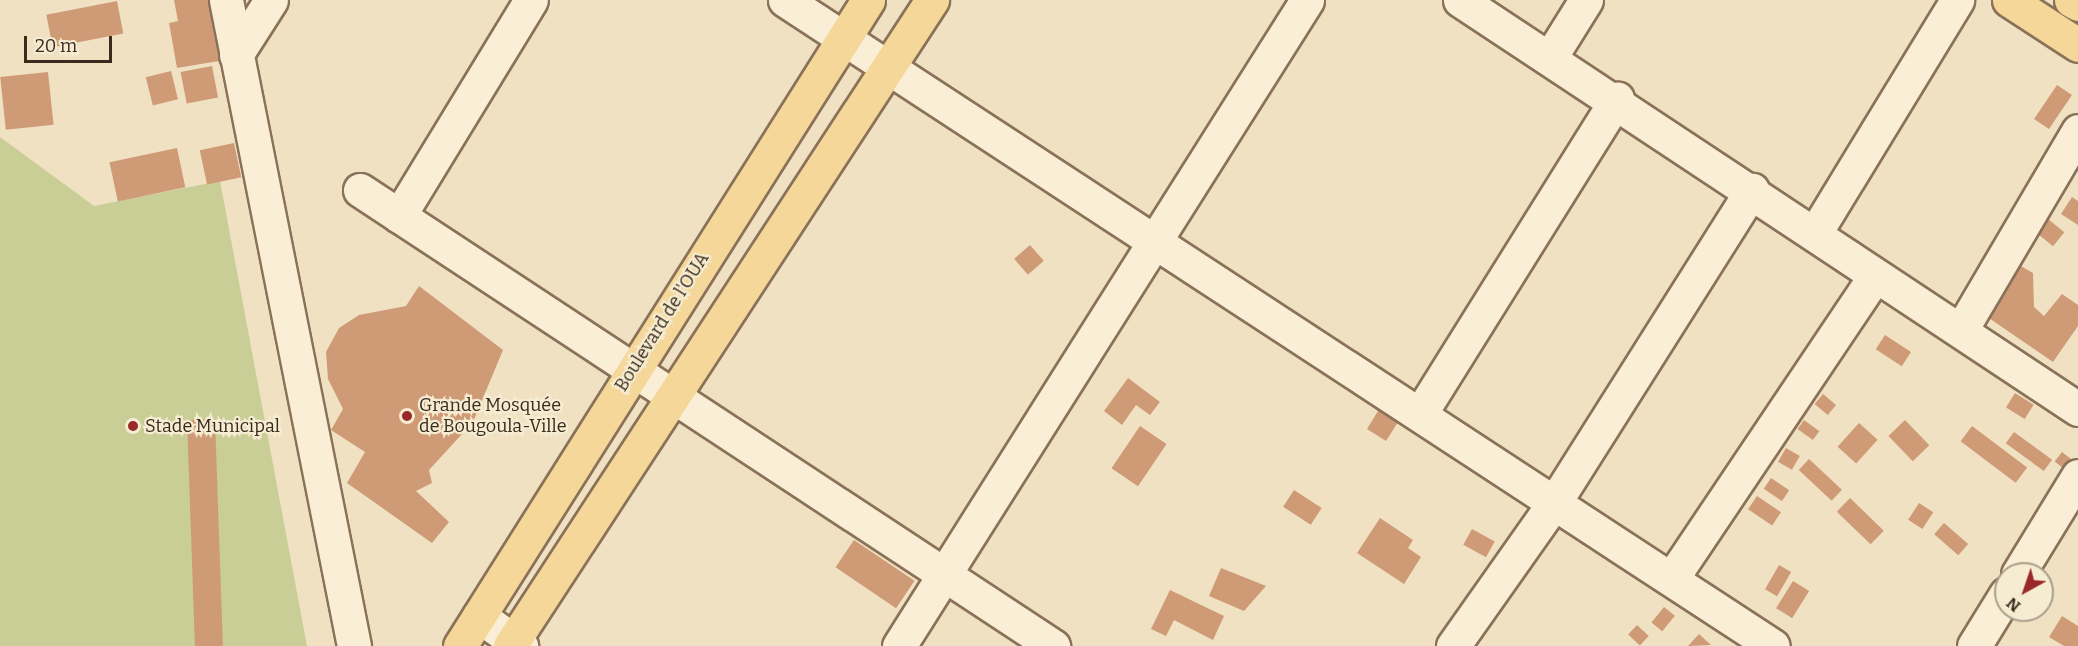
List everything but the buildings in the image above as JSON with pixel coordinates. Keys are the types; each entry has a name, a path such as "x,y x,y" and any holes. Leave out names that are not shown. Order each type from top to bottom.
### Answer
{"main road":[{"name":"Boulevard de l'OUA","path":"460,646 633,365 868,0"},
{"path":"515,644 932,0"},
{"path":"2009,0 2078,45"},
{"path":"2072,0 2078,4"}],"street":[{"path":"226,0 354,646"},
{"path":"236,55 271,0"},
{"path":"399,216 531,0"},
{"path":"785,0 890,64 1420,414 1556,500 1773,646"},
{"path":"898,646 1307,0"},
{"path":"1460,0 1617,99 1875,276 1961,330 2078,410"},
{"path":"1551,56 1586,0"},
{"path":"1815,233 1957,0"},
{"path":"1420,414 1617,99"},
{"path":"1961,330 2078,131"},
{"path":"360,190 633,365 676,396 1053,646"},
{"path":"1453,646 1556,500 1752,190"},
{"path":"1672,578 1875,276"},
{"path":"2025,562 2078,476"},
{"path":"1974,646 1994,614"},
{"path":"479,616 515,644"}],"green space":[{"name":"Stade Municipal","path":"0,137 94,206 220,181 307,646 0,646"}],"place":[{"name":"Grande Mosquée de Bougoula-Ville","path":"407,416"},
{"name":"Stade Municipal","path":"133,426"}]}
